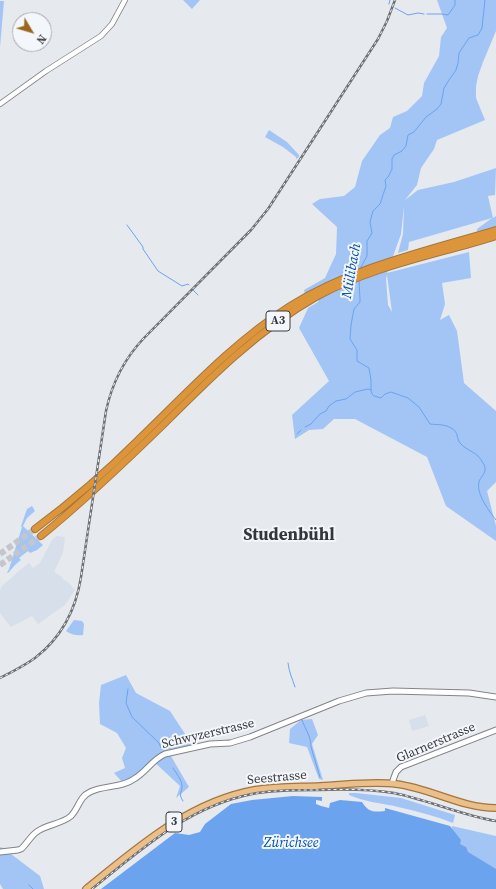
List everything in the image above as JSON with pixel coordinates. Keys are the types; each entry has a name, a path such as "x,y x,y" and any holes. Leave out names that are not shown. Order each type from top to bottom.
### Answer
{"highway":[{"name":"A3","path":"390,264 496,230"},
{"name":"A3","path":"41,536 91,494 215,366 251,334 290,306 311,294 326,289 358,272 496,236"},
{"name":"A3","path":"35,529 64,507 162,422"}],"main road":[{"name":"Schwyzerstrasse","path":"0,852 21,849 38,831 70,817 82,799 94,790 133,780 159,757 165,754 210,744 230,743 250,737 339,701 366,693 439,692 469,693 496,697"},
{"name":"Glarnerstrasse","path":"392,783 396,772 401,767 496,730"},
{"name":"Seestrasse","path":"86,889 160,831 192,811 224,798 253,790 278,786 392,783 417,788 477,806 496,808"}],"street":[{"path":"0,104 46,71 101,36 112,24 125,0"}],"shaded area":[{"path":"183,0 200,0 192,9"},
{"path":"437,0 496,0 496,31 483,62 476,86 476,98 485,120 437,140 434,149 421,168 417,185 405,200 418,190 454,182 496,168 495,195 488,196 493,218 496,216 496,226 477,232 477,229 492,218 409,242 408,250 398,253 403,234 404,206 401,234 387,273 469,252 471,278 442,283 445,304 440,320 449,315 457,331 464,383 496,411 496,482 487,491 496,526 496,541 446,506 427,457 355,419 334,419 323,429 309,430 295,439 292,415 329,381 299,328 308,308 318,302 322,286 305,294 304,290 325,278 336,254 337,227 312,204 320,199 344,196 355,187 362,161 380,135 390,128 393,117 407,111 422,96 424,83 439,56 441,37 447,28","holes":["387,275 392,312 388,305"]},
{"path":"0,1 4,1 0,47"},
{"path":"269,130 287,142 299,155 299,157 296,159 296,157 283,147 265,137"},
{"path":"32,506 35,511 27,518 23,526 43,545 30,553 28,551 19,558 21,560 7,573 27,509"},
{"path":"57,536 65,537 63,553 54,572 61,576 75,590 65,605 38,624 32,616 11,627 0,613 1,587 29,563 33,568 40,563 52,540"},
{"path":"74,620 82,621 84,624 83,635 74,635 66,631"},
{"path":"126,675 136,693 170,711 193,746 168,751 189,787 176,798 180,786 152,760 136,776 123,783 114,773 125,768 122,758 126,748 117,733 100,724 99,703 101,685"},
{"path":"425,715 429,726 412,731 409,720"},
{"path":"312,719 318,735 312,744 323,780 319,779 307,747 289,743 290,729 301,720"},
{"path":"349,793 401,798 455,815 453,823 419,812 361,799 349,795"},
{"path":"452,826 496,836 496,889 456,855"},
{"path":"0,847 40,876 44,889 3,889 0,884"}],"water":[{"name":"Zürichsee","path":"293,796 322,797 322,801 316,800 316,804 329,808 330,803 340,800 362,802 369,810 372,811 385,811 385,808 450,826 461,840 460,844 466,847 468,852 496,869 496,889 101,889 175,833 189,835 200,832 205,824 231,804 252,800"}],"waterway":[{"path":"389,4 390,0"},
{"path":"427,14 448,15 455,5 455,0"},
{"name":"Mülibach","path":"361,269 367,256 367,241 372,233 370,222 373,211 380,204 386,186 385,180 392,169 392,159 394,155 402,151 406,146 408,135 414,132 426,117 441,104 444,88 456,70 459,53 469,38 478,35 482,28 485,0"},
{"path":"395,8 408,15 418,13 424,14"},
{"path":"127,225 158,271 182,286 189,285"},
{"name":"Mülibach","path":"359,280 360,302 354,309 350,339 357,350 357,361 369,368 372,394 381,398 385,394 391,392 408,398 419,407 430,424 446,426 454,430 460,443 478,456 484,465 485,472 479,482 479,492 496,520"},
{"path":"193,290 198,295"},
{"path":"305,427 311,424 320,414 326,411 329,406 336,401 346,399 355,392 368,389 371,390"},
{"path":"297,434 301,430"},
{"path":"288,663 295,687"},
{"path":"128,689 126,703 132,717 159,743 161,748"},
{"path":"302,720 309,736 320,777"},
{"path":"173,768 182,784 180,795 183,801"},
{"path":"29,885 33,889"}],"tunnel":[{"path":"0,554 35,529"},
{"path":"0,565 41,536"}],"railway":[{"path":"0,678 27,664 44,650 60,632 71,611 79,589 106,411 115,381 130,354 251,230 268,209 378,39 395,0"},
{"path":"92,889 147,845 186,819 228,800 252,794 301,790 356,790 385,792 407,796 470,815 496,821"}],"district":[{"name":"Studenbühl","path":"289,536"}]}
